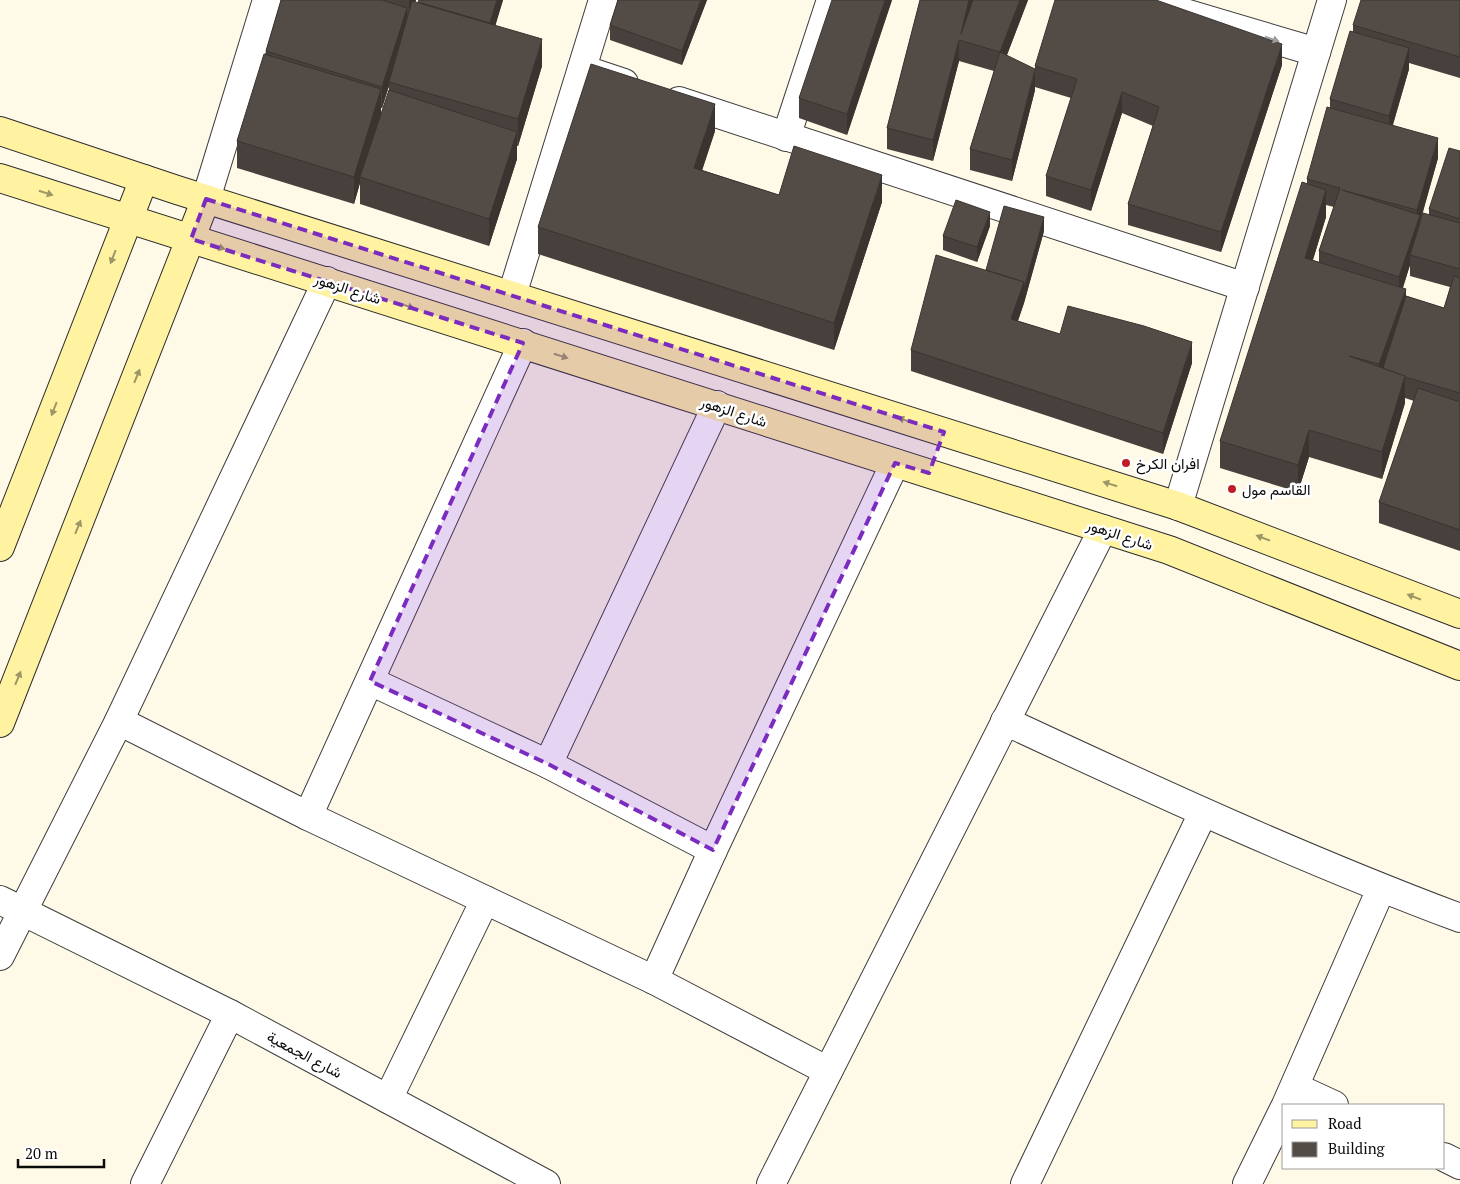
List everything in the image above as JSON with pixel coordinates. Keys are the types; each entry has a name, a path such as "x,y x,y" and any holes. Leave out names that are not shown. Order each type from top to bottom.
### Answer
{"main road":[{"path":"0,131 206,199 1178,506 1460,614"},
{"name":"شارع الزهور","path":"0,178 1170,550 1460,666"},
{"path":"0,547 144,179"},
{"path":"0,723 206,199"},
{"path":"929,473 944,432"}],"street":[{"path":"206,199 267,0"},
{"path":"512,295 603,0"},
{"path":"786,136 831,0"},
{"path":"1141,0 1316,52"},
{"path":"1178,506 1332,0"},
{"path":"582,69 1245,287"},
{"path":"0,956 12,905 119,721 326,281"},
{"path":"308,816 523,343"},
{"path":"548,764 717,406"},
{"path":"654,980 895,463"},
{"path":"771,1184 1103,529"},
{"path":"370,681 548,764 713,850"},
{"path":"119,721 308,816 654,980 828,1071"},
{"path":"1005,721 1203,813 1381,888 1460,918"},
{"path":"1025,1184 1203,813"},
{"path":"1325,1104 1288,1100 1381,888"},
{"path":"388,1099 485,900"},
{"name":"شارع الجمعية","path":"12,905 230,1014 546,1184"},
{"path":"145,1184 230,1014"},
{"path":"1247,1184 1282,1112"},
{"path":"1445,1158 1460,1165"},
{"path":"1454,1184 1460,1172"}],"highlighted area":[{"path":"206,199 944,432 929,473 895,463 713,850 548,764 370,681 523,343 191,239"}],"building":[{"path":"281,0 382,0 407,8 382,87 266,51"},
{"path":"419,0 497,0 490,23 418,2"},
{"path":"618,0 701,0 682,51 610,25"},
{"path":"832,0 885,0 847,114 799,98"},
{"path":"920,0 969,0 961,34 973,0 1020,0 1000,52 959,40 933,140 887,128"},
{"path":"1055,0 1156,0 1282,44 1221,232 1128,204 1159,107 1122,92 1091,190 1046,176 1077,79 1035,66"},
{"path":"1361,0 1460,0 1460,57 1353,25"},
{"path":"412,1 542,39 518,119 389,82"},
{"path":"1350,31 1409,48 1389,116 1330,99"},
{"path":"1000,52 1035,69 1012,160 970,149"},
{"path":"264,54 381,89 354,177 237,141"},
{"path":"591,64 715,104 694,168 779,195 794,146 882,175 834,323 538,227"},
{"path":"389,90 517,132 489,219 360,177"},
{"path":"1327,107 1438,138 1417,210 1342,190 1420,215 1399,277 1319,251 1340,188 1307,179"},
{"path":"1449,148 1460,151 1460,219 1429,209"},
{"path":"1302,182 1326,190 1305,258 1406,289 1379,364 1349,356 1405,376 1382,452 1309,430 1298,465 1220,441"},
{"path":"956,200 990,212 977,247 943,236"},
{"path":"1004,206 1044,217 1024,289 1024,282 986,270"},
{"path":"1423,213 1460,223 1460,269 1410,255"},
{"path":"936,255 1024,282 1011,319 1060,334 1068,306 1144,326 1192,342 1163,433 911,350"},
{"path":"1454,276 1460,278 1460,393 1405,377 1383,368 1406,296 1444,308"},
{"path":"1418,388 1460,402 1460,530 1379,502"}],"place":[{"name":"افران الكرخ","path":"1126,463"},
{"name":"القاسم مول","path":"1232,489"}]}
